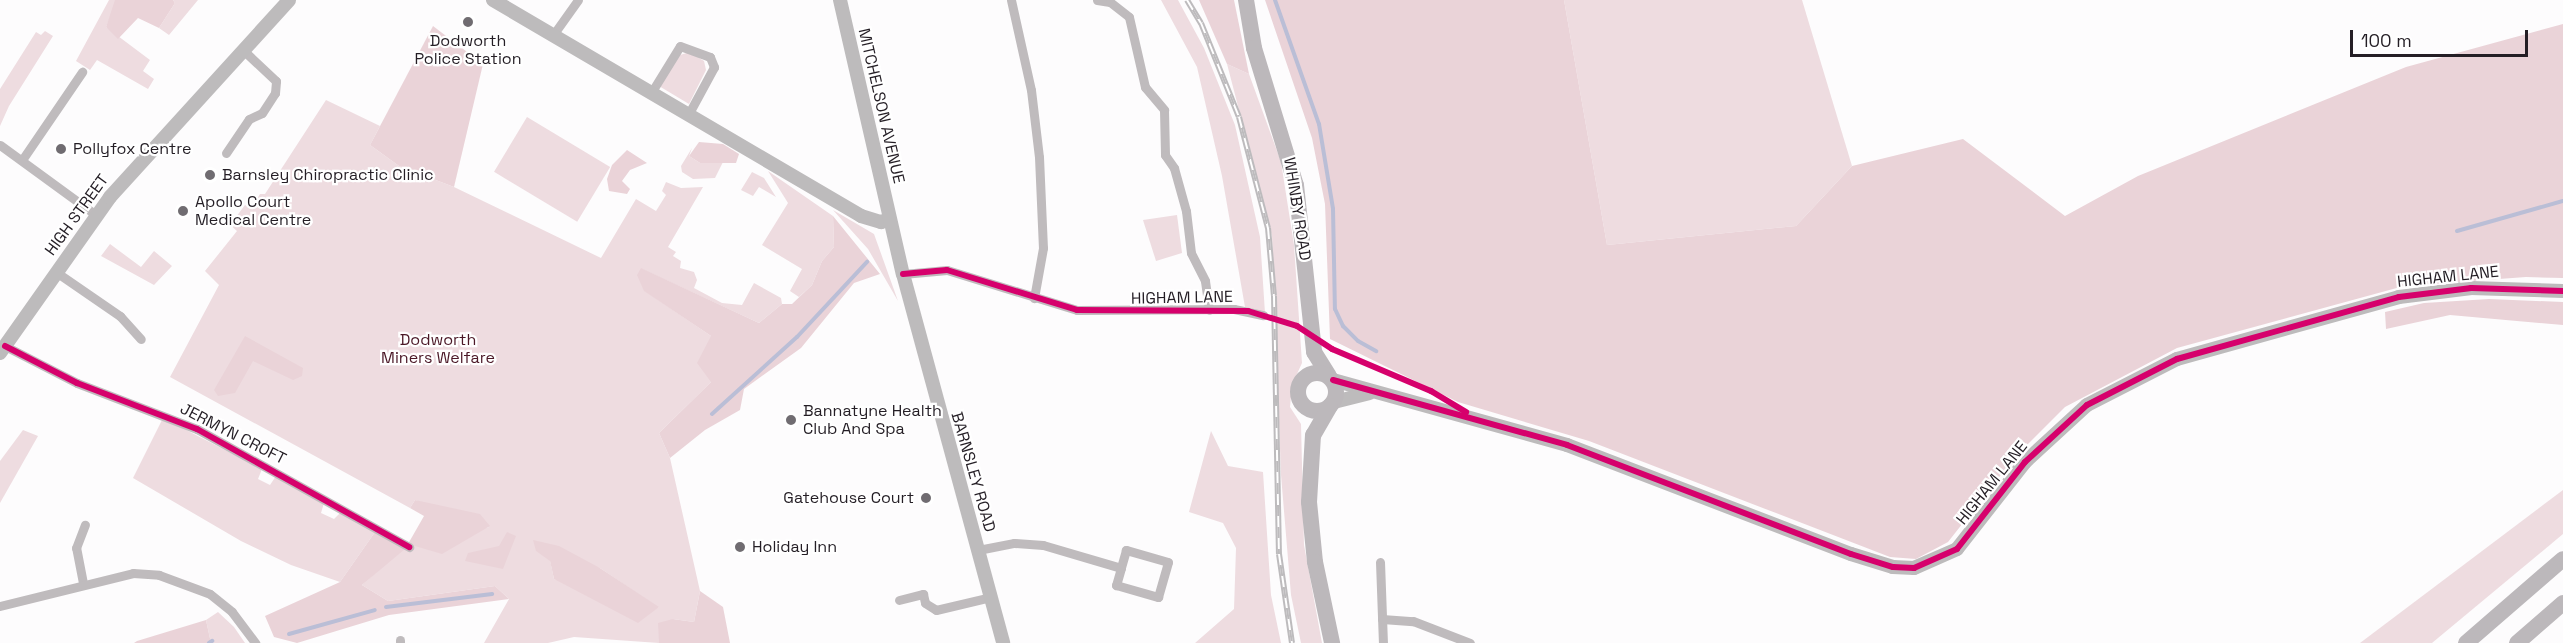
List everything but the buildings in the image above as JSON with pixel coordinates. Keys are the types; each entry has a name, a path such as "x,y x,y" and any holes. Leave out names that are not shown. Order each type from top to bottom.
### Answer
{"highway":[{"name":"WHINBY ROAD","path":"1246,0 1254,48 1296,184 1314,352 1337,391 1332,404 1313,435"},
{"name":"WHINBY ROAD","path":"1314,352 1300,383 1298,394 1313,435 1309,502 1315,562 1332,643"},
{"path":"1300,383 1313,373 1331,378"},
{"path":"1302,404 1313,411 1332,404"},
{"path":"2466,643 2563,559"},
{"path":"2517,643 2563,603"}],"street":[{"name":"HIGH STREET","path":"2,349 96,215 130,172 290,0"},
{"path":"493,0 861,216 881,222 890,219"},
{"path":"553,35 578,0"},
{"name":"MITCHELSON AVENUE","path":"840,0 890,219"},
{"path":"1011,0 1031,90 1039,157 1043,248 1034,298"},
{"path":"1097,0 1122,8 1129,17 1145,87 1164,110 1165,155 1173,168 1183,200 1191,253 1205,281 1209,310"},
{"path":"651,93 680,46 710,57 714,67 688,115"},
{"path":"226,153 249,119 262,112 275,93 276,81 244,51"},
{"path":"22,160 82,72"},
{"path":"0,145 96,215"},
{"name":"BARNSLEY ROAD","path":"890,219 1003,643"},
{"name":"HIGHAM LANE","path":"903,274 947,270 1034,298 1096,312 1234,309 1263,315"},
{"path":"56,272 120,316 141,339"},
{"name":"HIGHAM LANE","path":"1331,378 1369,393 1567,445 1851,554 1893,567 1914,568 1957,549 2025,462 2072,417 2122,385 2177,359 2399,297 2471,288 2563,291"},
{"name":"JERMYN CROFT","path":"2,349 77,382 196,429 409,547"},
{"name":"HIGHAM LANE","path":"1332,404 1369,393"},
{"path":"83,583 76,548 84,525"},
{"path":"978,550 1014,543 1037,544 1121,568"},
{"path":"1126,550 1168,562 1158,597 1116,585 1121,568 1126,550"},
{"path":"1380,562 1383,643"},
{"path":"0,606 26,602 83,583 133,573 186,583 210,594 232,612 255,643"},
{"path":"899,600 923,594 925,603 936,610 991,597"},
{"path":"1382,619 1413,621 1470,643"}],"green space":[{"path":"109,0 115,0 115,5 106,27 150,60 143,71 154,79 148,89 97,60 90,70 76,61"},
{"path":"173,0 198,0 169,35 159,28 175,3"},
{"path":"1161,0 1178,0 1204,48 1235,125 1260,237 1265,313 1245,307 1222,176 1197,67"},
{"path":"1564,0 1802,0 1852,166 1796,226 1607,245"},
{"path":"45,31 53,36 9,106 0,126 0,89 36,32 41,35"},
{"path":"690,52 704,61 706,70 689,104 659,86 680,55"},
{"path":"1227,64 1249,74 1281,162 1294,245 1302,363 1292,385 1290,407 1301,424 1304,545 1322,643 1301,643 1291,595 1281,475 1272,236"},
{"name":"Dodworth Miners Welfare","path":"326,100 380,126 370,145 399,166 454,187 601,258 636,199 656,211 666,195 662,191 666,182 681,188 703,187 668,247 676,252 673,256 681,261 680,268 694,272 697,280 694,288 722,303 742,305 754,283 781,298 782,304 759,323 642,269 645,291 711,336 711,382 659,433 670,458 700,591 694,622 673,619 659,643 574,637 548,643 484,643 509,599 495,586 388,601 362,585 408,544 489,527 415,500 410,508 170,377 219,285 205,271 237,231 230,225 245,205 251,209 260,194 265,194","holes":["550,560 600,568 659,608 554,579"]},
{"path":"527,117 610,167 577,222 494,172"},
{"path":"692,148 689,156 700,163 723,162 715,178 693,179 682,172 681,166"},
{"path":"768,171 833,216 834,247 822,261 812,285 799,297 790,291 802,269 762,245 788,203"},
{"path":"752,172 764,178 776,197 759,187 753,196 741,190"},
{"path":"833,210 874,234 898,301 868,249"},
{"path":"1177,215 1182,253 1156,261 1143,220"},
{"path":"110,244 141,267 154,251 172,266 154,285 101,256"},
{"path":"163,418 262,469 258,479 270,485 276,476 324,503 321,513 334,519 340,513 375,532 340,582 291,565 241,541 133,478"},
{"path":"23,430 38,436 0,503 0,461"},
{"path":"1211,431 1228,466 1263,472 1271,595 1281,643 1195,643 1234,609 1236,548 1223,523 1189,512"},
{"path":"2563,490 2563,534 2432,643 2360,643"},
{"path":"218,612 234,627 245,643 211,643 206,620"}],"shaded area":[{"path":"115,0 173,0 175,3 159,28 138,18 118,39 106,27"},
{"path":"1199,0 1234,0 1249,74 1227,64"},
{"path":"1265,0 1564,0 1607,245 1796,226 1852,166 1963,139 2065,216 2138,176 2406,67 2563,24 2563,278 2526,277 2404,286 2177,348 2065,407 2015,457 1948,542 1916,559 1890,557 1589,441 1458,402 1330,339 1325,204 1312,138"},
{"path":"433,26 483,64 454,187 399,166 370,145"},
{"path":"699,142 723,144 739,154 736,163 700,163 689,156"},
{"path":"627,150 647,163 630,170 622,181 630,189 627,194 609,191 607,179 612,165"},
{"path":"833,216 880,274 854,283 801,348 744,389 740,410 705,430 670,458 659,433 711,382 697,363 711,336 644,291 637,275 641,268 759,323 782,304 792,304 812,285 822,261 834,247"},
{"path":"2489,299 2563,302 2563,325 2450,315 2386,329 2385,312 2424,303"},
{"path":"245,336 303,368 302,376 293,380 253,361 235,393 218,396 214,390"},
{"path":"415,500 480,514 490,526 442,554 408,544 424,516 410,508"},
{"path":"375,532 405,549 362,585 388,601 495,586 509,599 389,615 297,643 274,637 265,616 340,582"},
{"path":"507,532 516,536 503,569 465,561 468,553 499,546"},
{"path":"533,540 559,546 600,568 659,607 638,623 554,579 550,561 536,551"},
{"path":"700,591 723,607 730,643 659,643 658,623 673,619 694,622"},
{"path":"206,620 211,643 134,643 137,641"}],"waterway":[{"path":"1275,0 1319,124 1333,209 1335,309 1343,326 1358,341 1376,351"},
{"path":"2457,231 2563,201"},
{"path":"712,414 797,337 867,262"},
{"path":"386,607 492,594"},
{"path":"289,634 375,610"}],"railway":[{"path":"1187,0 1201,23 1239,117 1268,228 1274,296 1279,554 1292,643"}],"cycle path":[{"path":"903,274 947,270 1077,310 1248,311 1297,326 1332,349 1431,391 1466,412"},
{"path":"1333,380 1567,445 1851,554 1893,567 1914,568 1957,549 2025,462 2087,405 2177,359 2399,297 2471,288 2563,291"},
{"path":"5,346 77,383 197,429 409,547"}],"place":[{"name":"Dodworth Police Station","path":"468,22"},
{"name":"Pollyfox Centre","path":"61,149"},
{"name":"Barnsley Chiropractic Clinic","path":"210,175"},
{"name":"Apollo Court Medical Centre","path":"183,211"},
{"name":"Bannatyne Health Club And Spa","path":"791,420"},
{"name":"Gatehouse Court","path":"926,498"},
{"name":"Holiday Inn","path":"740,547"}]}
